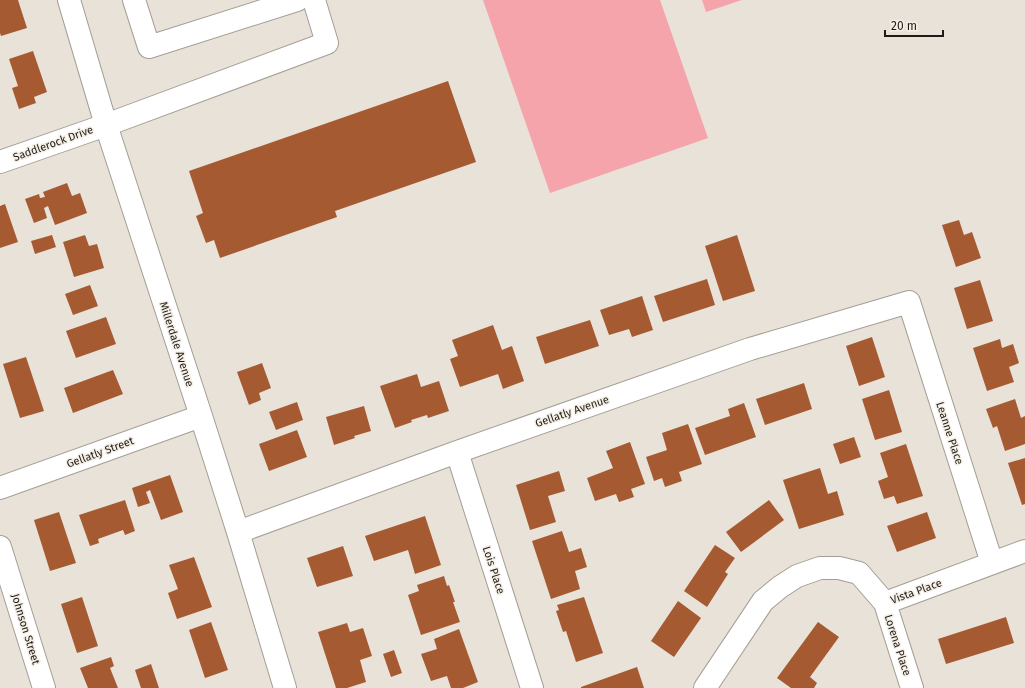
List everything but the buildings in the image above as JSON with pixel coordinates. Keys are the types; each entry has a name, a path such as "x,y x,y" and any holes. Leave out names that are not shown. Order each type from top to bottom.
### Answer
{"street":[{"name":"Millerdale Avenue","path":"69,0 106,124 238,532 285,688"},
{"path":"134,0 149,47 297,0"},
{"name":"Saddlerock Drive","path":"0,162 327,43 314,0"},
{"name":"Gellatly Avenue","path":"238,532 456,452 750,349 909,302"},
{"name":"Leanne Place","path":"909,302 992,563"},
{"name":"Gellatly Street","path":"0,488 201,416"},
{"name":"Lois Place","path":"456,452 532,688"},
{"name":"Johnson Street","path":"0,547 44,688"},
{"name":"Vista Place","path":"706,688 763,601 780,587 797,576 820,568 839,568 859,572 884,603 1025,551"},
{"name":"Lorena Place","path":"884,603 912,688"}],"shaded area":[{"path":"483,0 660,0 708,138 550,193"},
{"path":"702,0 742,0 706,12"}]}
